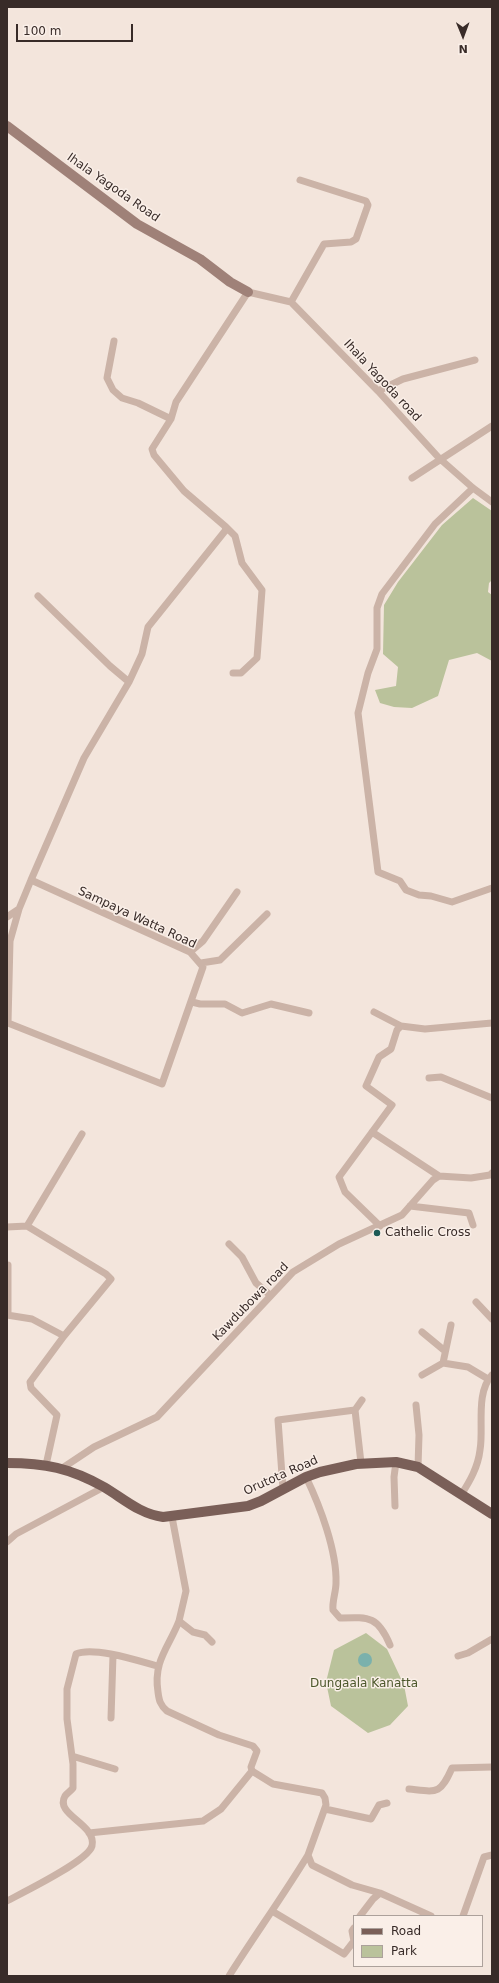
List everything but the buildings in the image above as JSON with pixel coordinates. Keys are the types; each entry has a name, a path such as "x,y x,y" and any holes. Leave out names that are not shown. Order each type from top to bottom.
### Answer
{"main road":[{"name":"Orutota Road","path":"7,1463 46,1465 61,1468 104,1487 146,1514 163,1518 248,1506 261,1501 306,1477 341,1466 361,1463 396,1462 418,1467 492,1514"}],"street":[{"name":"Ihala Yagoda Road","path":"7,126 137,224 200,259 230,282 248,292"},
{"path":"233,673 241,673 257,658 262,590 242,563 235,536 184,491 154,455 152,449 171,419 176,402 248,292 291,302 324,244 351,242 356,239 368,205 366,201 300,180"},
{"name":"Ihala Yagoda road","path":"291,302 378,391 440,458 473,488 492,502"},
{"path":"114,341 107,378 113,390 122,398 138,403 171,419"},
{"path":"378,391 403,379 475,360"},
{"path":"412,478 440,458 492,426"},
{"path":"473,488 435,524 382,594 377,608 377,649 368,673 358,713 378,872 400,881 406,890 412,893 452,902 492,888"},
{"path":"7,917 19,909 84,758 129,682 142,654 148,627 225,531 226,527"},
{"path":"38,596 110,666 129,682"},
{"name":"Sampaya Watta Road","path":"19,909 10,941 8,1023 162,1084 192,1002 203,967 201,963 190,952 31,880"},
{"path":"190,952 203,941 237,892"},
{"path":"201,963 220,960 267,914"},
{"path":"192,1002 200,1004 225,1004 242,1013 271,1004 309,1013"},
{"path":"374,1012 401,1026 425,1029 492,1023"},
{"path":"380,1226 345,1192 339,1177 392,1105 366,1086 379,1057 391,1049 397,1030 401,1026"},
{"path":"429,1078 441,1077 492,1098"},
{"path":"372,1132 439,1176 471,1178 490,1175 492,1172"},
{"path":"27,1226 82,1134"},
{"name":"Kawdubowa road","path":"61,1468 94,1447 157,1417 293,1272 339,1244 402,1216 433,1180 439,1176"},
{"path":"410,1206 470,1213 473,1225"},
{"path":"7,1227 27,1226 106,1274 111,1279 64,1336 30,1382 31,1388 57,1415 46,1465"},
{"path":"229,1244 242,1257 256,1283 270,1295"},
{"path":"8,1265 7,1315 32,1319 64,1336"},
{"path":"476,1302 492,1319"},
{"path":"443,1363 451,1325"},
{"path":"422,1332 445,1351"},
{"path":"422,1375 443,1363 468,1367 490,1377 481,1408 481,1450 474,1475 460,1495"},
{"path":"361,1463 355,1410 362,1400"},
{"path":"416,1405 419,1435 418,1467"},
{"path":"283,1489 278,1420 355,1410"},
{"path":"395,1506 394,1477 396,1462"},
{"path":"306,1477 321,1514 335,1563 336,1582 333,1610 340,1618 367,1618 377,1622 386,1634 390,1645"},
{"path":"7,1542 16,1534 104,1487"},
{"path":"89,1833 202,1821 221,1809 252,1771 251,1767 258,1751 254,1746 219,1735 166,1711 162,1706 157,1687 157,1666 179,1621 186,1591 172,1517"},
{"path":"179,1621 193,1632 205,1635 212,1642"},
{"path":"458,1656 468,1653 492,1639"},
{"path":"7,1901 30,1890 85,1856 92,1847 92,1838 89,1833 64,1808 63,1803 64,1797 73,1788 72,1756 67,1719 67,1689 76,1654 82,1651 113,1655 157,1666"},
{"path":"111,1718 113,1655"},
{"path":"72,1756 115,1769"},
{"path":"409,1789 433,1791 444,1786 452,1768 492,1767"},
{"path":"229,1976 308,1855 325,1809 325,1798 322,1793 273,1784 252,1771"},
{"path":"325,1809 370,1819 379,1805 387,1803"},
{"path":"308,1855 312,1865 352,1885 380,1893 429,1915"},
{"path":"463,1915 484,1857 492,1855"},
{"path":"361,1915 373,1899 380,1893"},
{"path":"272,1912 344,1954 353,1942"}],"green space":[{"path":"473,498 492,511 492,580 489,583 488,592 492,595 492,661 477,653 449,660 438,696 412,708 394,707 380,703 375,690 396,686 398,667 383,654 384,605 398,582 442,525"},
{"name":"Dungaala Kanatta","path":"366,1633 387,1649 404,1685 408,1706 390,1725 368,1733 331,1706 326,1682 334,1650"}],"water":[{"path":"365,1653 370,1655 372,1660 370,1665 365,1667 360,1665 358,1660 360,1655"}],"place":[{"name":"Cathelic Cross","path":"377,1233"}]}
